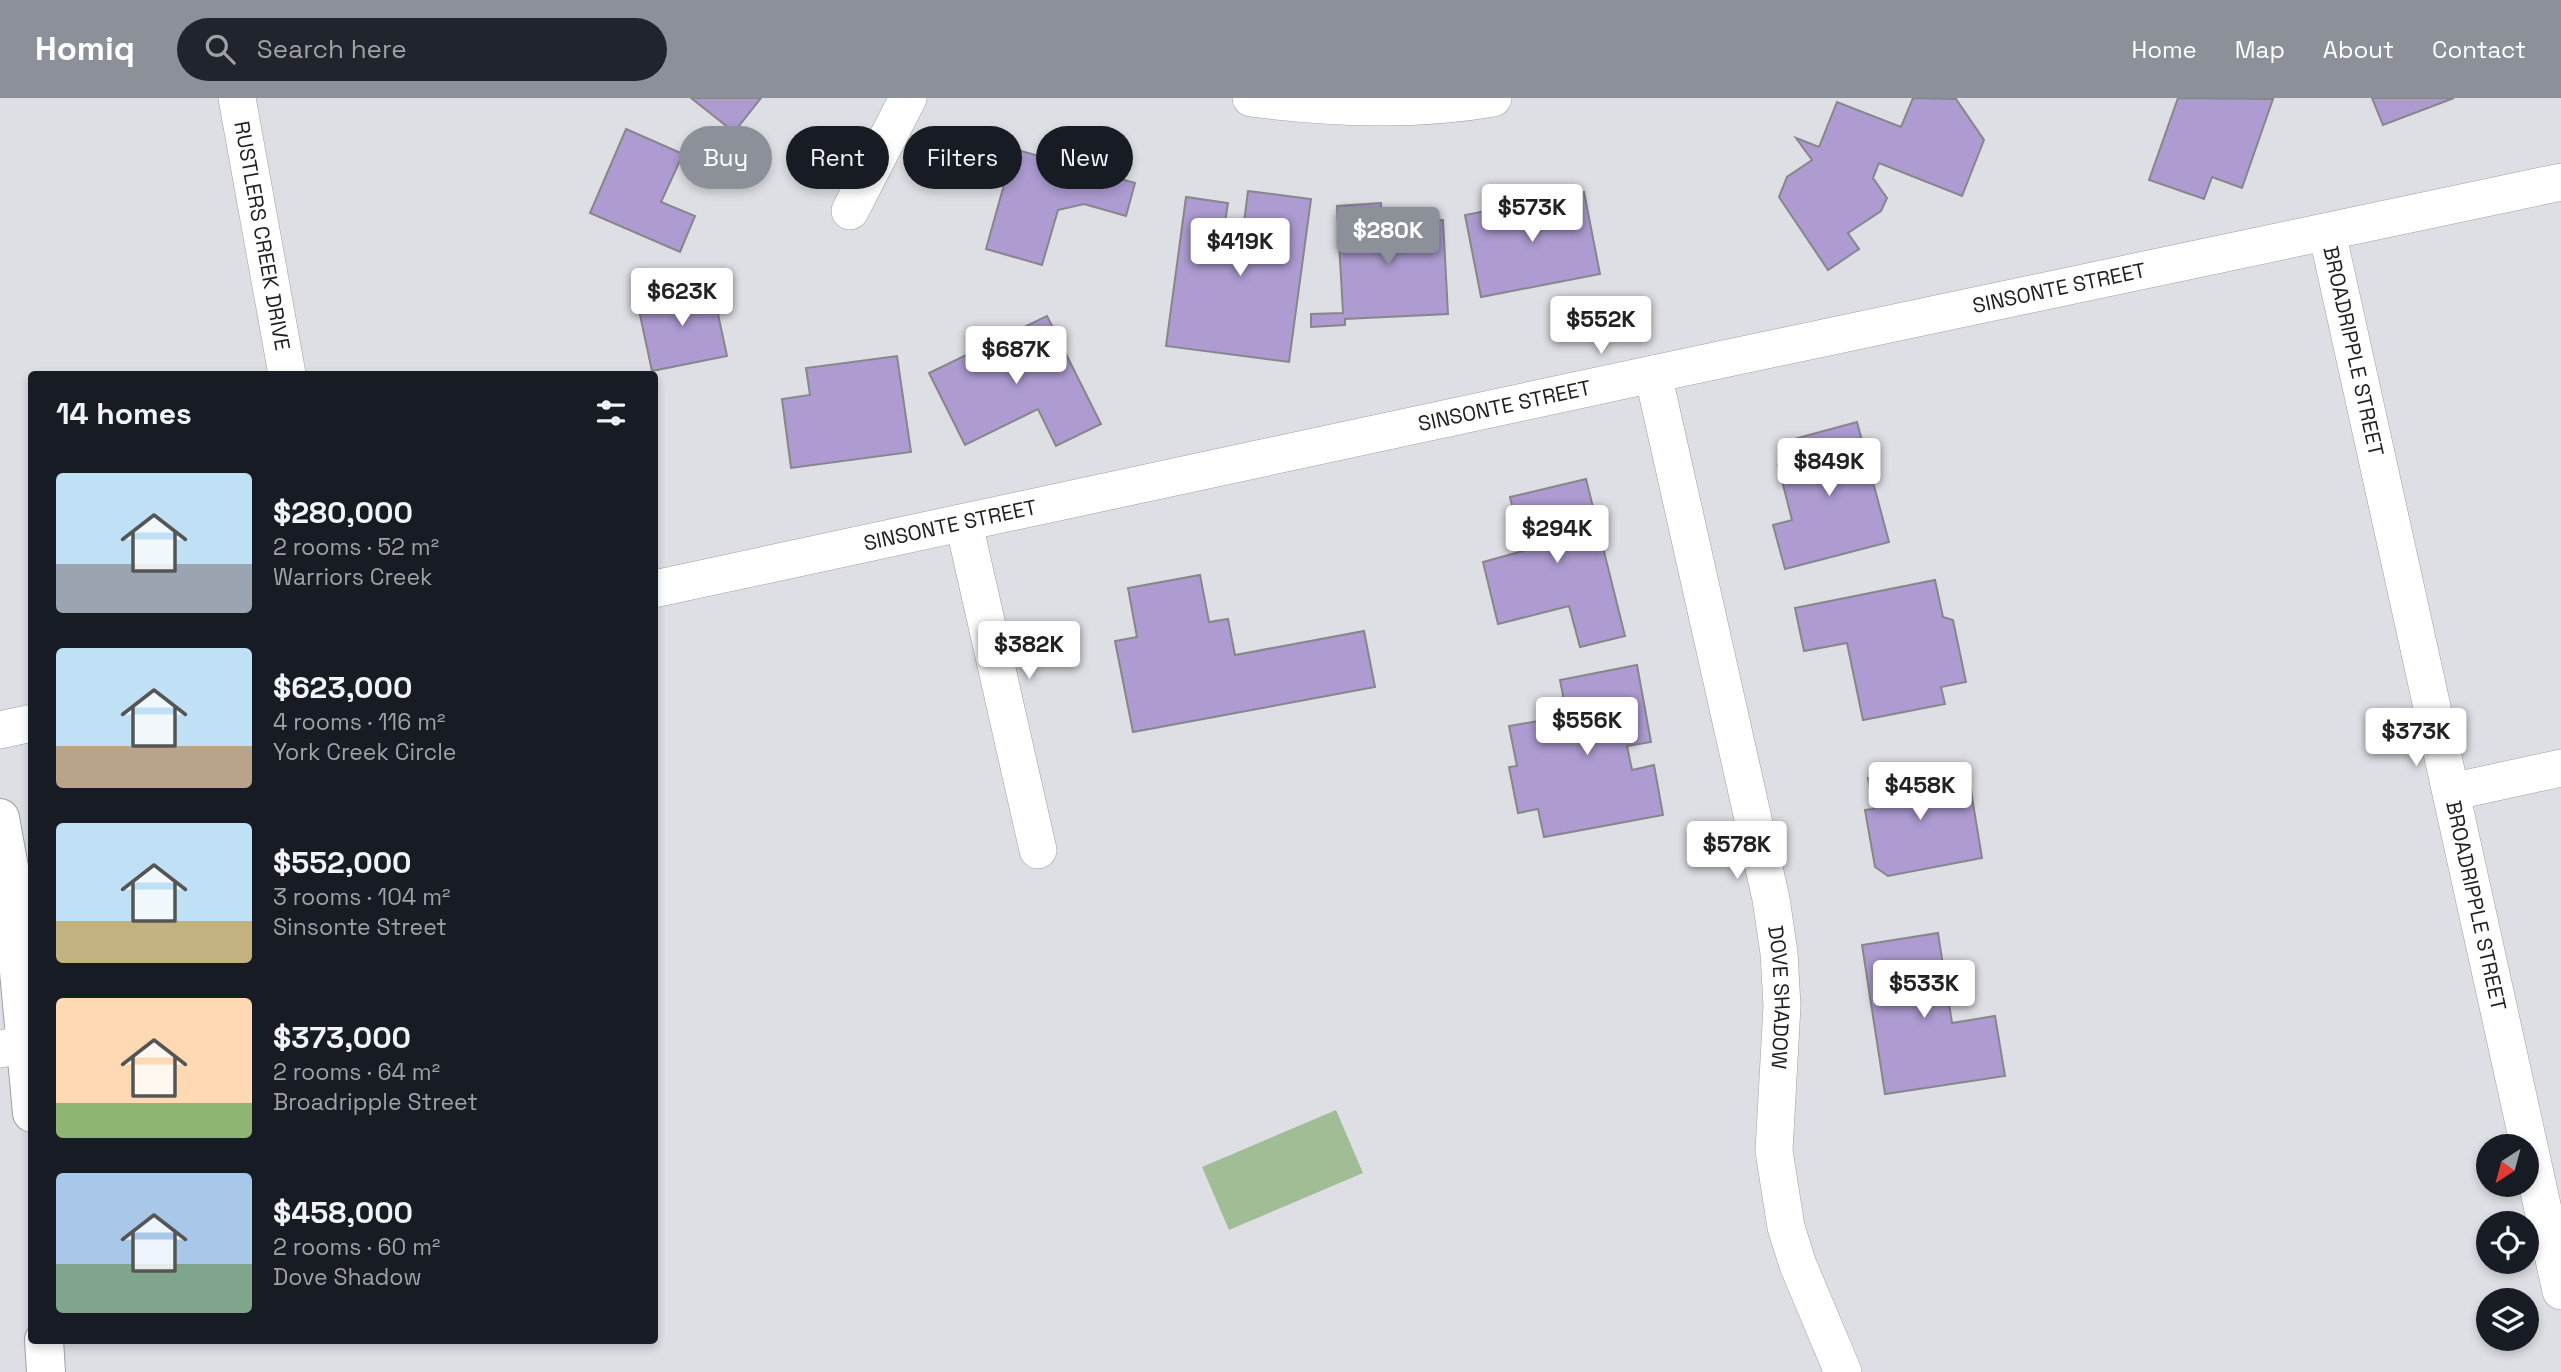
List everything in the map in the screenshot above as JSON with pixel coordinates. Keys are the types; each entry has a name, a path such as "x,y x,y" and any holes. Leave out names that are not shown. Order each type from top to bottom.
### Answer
{"main road":[{"path":"0,818 10,873 13,1046 28,1099"},
{"path":"44,1344 46,1372"}],"street":[{"name":"RUSTLERS CREEK DRIVE","path":"237,98 286,371"},
{"path":"850,211 908,98"},
{"path":"1251,98 1303,104 1396,107 1493,98"},
{"name":"SINSONTE STREET","path":"658,588 2561,182"},
{"name":"BROADRIPPLE STREET","path":"2327,232 2561,1291"},
{"name":"DOVE SHADOW","path":"1653,374 1771,899 1779,953 1782,1006 1774,1151 1786,1227 1798,1265 1843,1372"},
{"path":"964,524 1038,850"},
{"path":"0,730 28,724"},
{"path":"2451,792 2561,768"}],"green space":[{"path":"1336,1110 1363,1173 1229,1230 1202,1167"}],"building":[{"path":"691,98 761,98 739,126 726,126"},
{"path":"1913,98 1956,99 1984,140 1962,196 1879,163 1873,178 1887,198 1881,211 1848,233 1859,249 1828,270 1779,197 1787,177 1812,160 1796,138 1819,147 1837,102 1901,127"},
{"path":"2178,98 2273,99 2242,188 2212,177 2204,199 2149,180"},
{"path":"2372,98 2454,98 2383,125"},
{"path":"626,129 679,152 679,163 661,202 695,216 680,252 590,213"},
{"path":"1022,151 1036,155 1036,189 1133,189 1135,183 1126,216 1084,204 1058,210 1042,265 986,249 1003,189 1022,189"},
{"path":"1248,191 1311,199 1289,362 1166,346 1186,197 1228,203 1223,235 1242,238"},
{"path":"1584,192 1600,274 1481,297 1465,215"},
{"path":"1381,203 1382,223 1443,220 1448,314 1345,319 1345,325 1311,327 1311,314 1343,313 1337,206"},
{"path":"712,286 727,356 652,371 637,301"},
{"path":"1047,316 1101,424 1056,446 1038,409 965,445 929,373"},
{"path":"897,356 911,452 791,468 782,399 810,395 806,368"},
{"path":"1857,422 1889,542 1785,569 1773,525 1792,520 1778,465 1792,461 1787,441"},
{"path":"1586,479 1625,636 1580,647 1569,606 1498,624 1483,562 1523,551 1510,497"},
{"path":"1200,575 1209,622 1228,619 1235,655 1364,631 1375,687 1133,732 1115,641 1137,637 1128,588"},
{"path":"1935,580 1943,617 1953,620 1966,682 1941,687 1945,704 1863,720 1847,643 1804,651 1795,608"},
{"path":"1637,665 1651,742 1627,746 1632,770 1654,765 1663,815 1544,837 1538,809 1518,813 1509,767 1517,766 1509,726 1567,716 1560,680"},
{"path":"1938,764 1943,790 1970,785 1982,858 1888,876 1875,867 1865,810 1874,809 1868,778"},
{"path":"1938,933 1952,1023 1995,1016 2005,1076 1885,1094 1862,945"}]}
